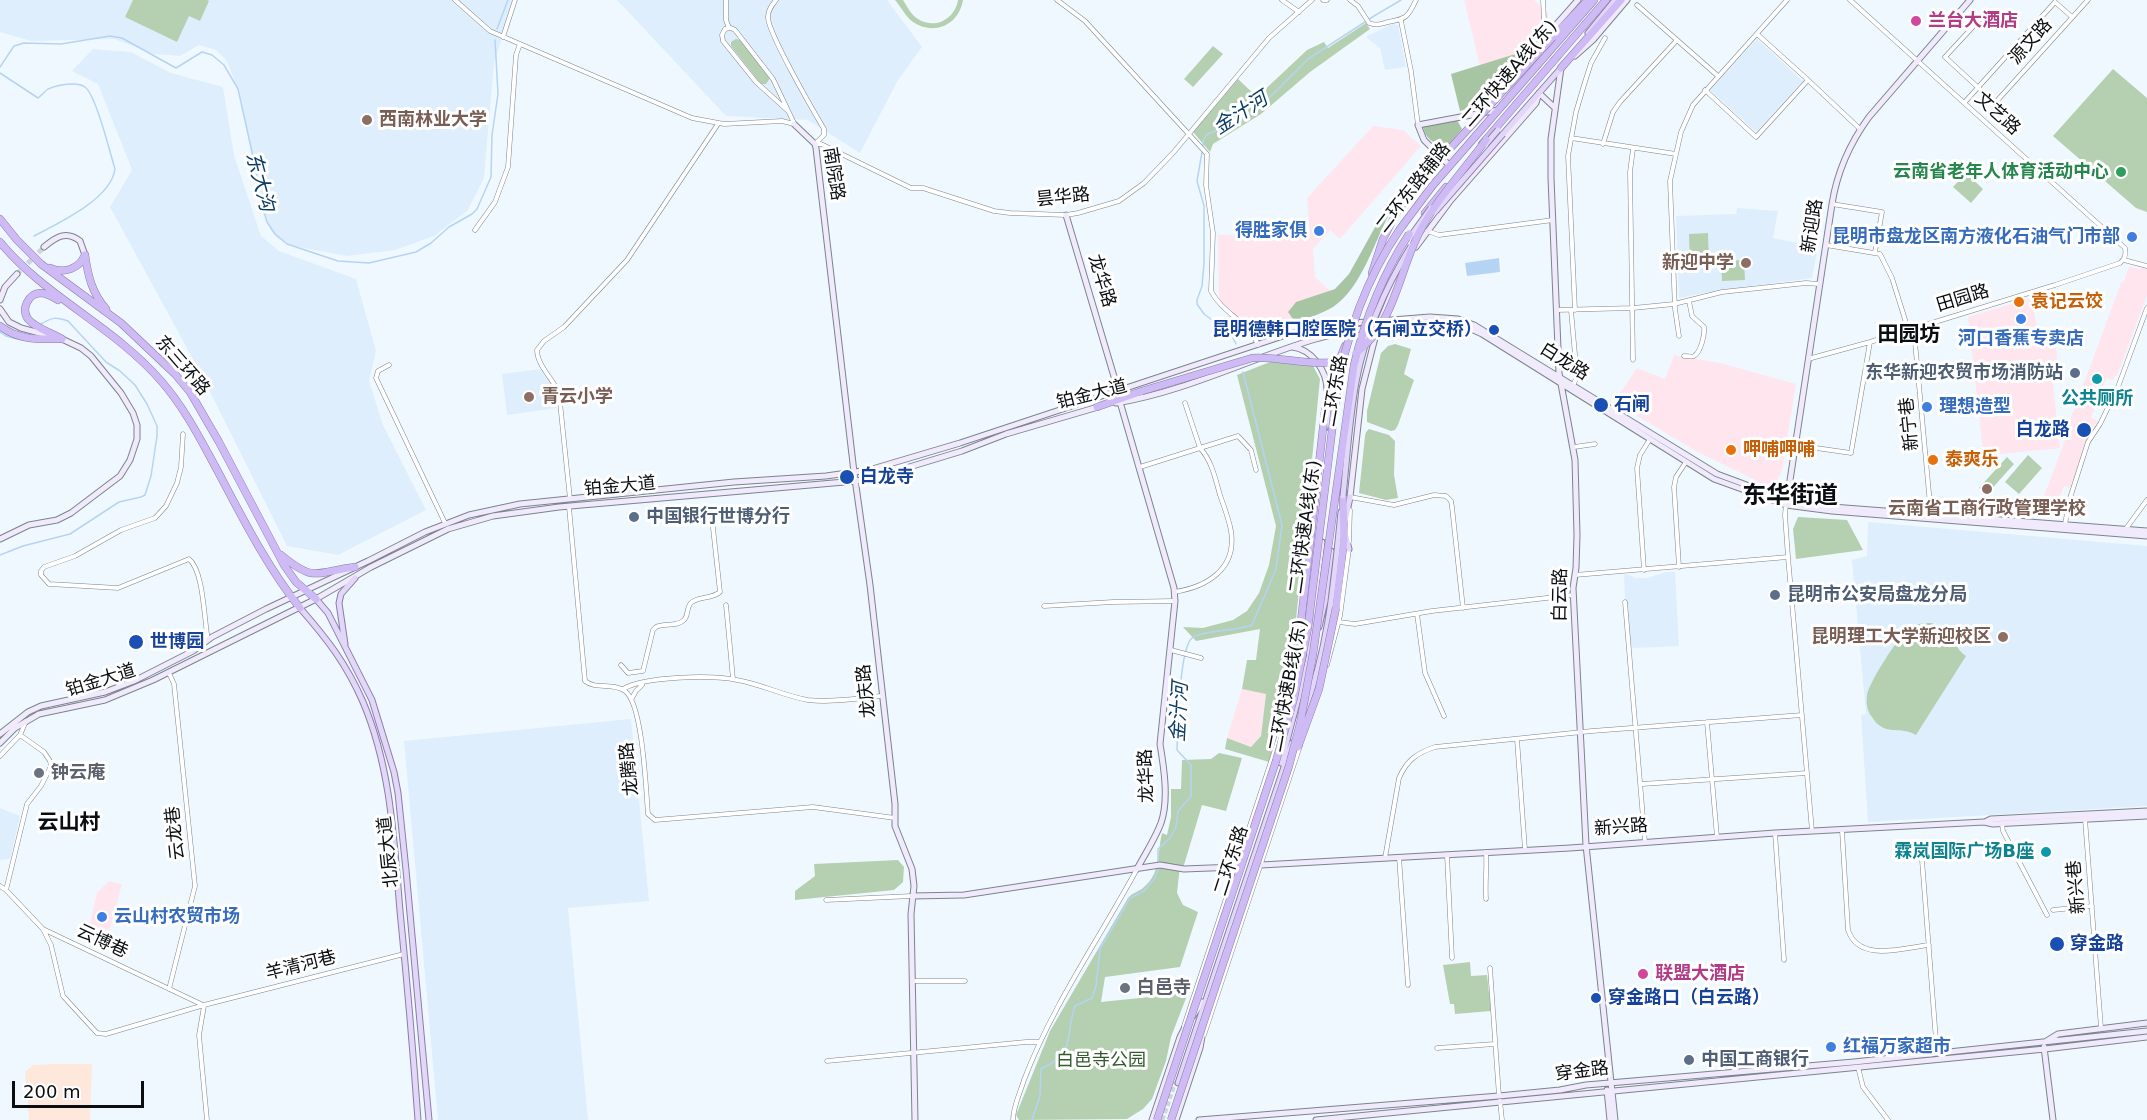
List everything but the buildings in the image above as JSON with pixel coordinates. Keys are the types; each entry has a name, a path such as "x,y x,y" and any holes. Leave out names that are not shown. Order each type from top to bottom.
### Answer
{"highway":[{"path":"1369,284 1383,239 1398,210 1432,168 1591,0"},
{"name":"二环快速A线(东)","path":"1157,1120 1280,751 1294,698 1306,639 1341,371 1352,330 1368,286 1389,246 1419,202 1591,0"},
{"name":"二环快速B线(东)","path":"1171,1120 1298,735 1311,666 1349,391 1362,334 1382,284 1402,245 1435,200 1607,0"},
{"path":"1561,68 1621,0"},
{"path":"1097,407 1252,358 1263,357 1325,364 1347,359 1365,346 1389,308 1418,234 1428,217 1486,140"},
{"name":"东三环路","path":"0,219 41,264 114,318 150,349 190,392 277,551 296,582 316,599"},
{"name":"东三环路","path":"0,242 28,271 112,334 145,364 176,398 263,552 300,608"},
{"path":"41,264 63,271 76,267 85,255"},
{"path":"85,255 90,284 98,299 114,318"},
{"path":"62,339 32,323 26,316 25,309 30,298 43,293 53,297 112,334"},
{"path":"0,326 10,334 21,337 62,339"},
{"path":"1280,751 1289,709 1302,619 1327,396 1352,330"},
{"path":"1286,776 1317,696 1328,653 1343,548 1343,496"},
{"path":"277,551 300,570 312,574 355,567"}],"main road":[{"path":"1530,98 1607,0"},
{"path":"1530,98 1539,93 1561,68 1615,0"},
{"name":"二环东路","path":"1203,1002 1318,673 1329,619 1356,380 1371,329 1403,258 1423,228 1530,98"},
{"name":"二环东路","path":"1177,1082 1287,745 1324,607 1343,496"},
{"path":"1337,546 1343,526"},
{"path":"1343,526 1349,549"},
{"path":"346,648 339,603 342,594 355,578"},
{"name":"北辰大道","path":"316,599 328,613 372,700 380,721 398,793 429,1120"},
{"name":"北辰大道","path":"300,608 335,649 346,667 362,701 380,752 389,793 405,953 418,1120"},
{"path":"1308,660 1313,615"}],"street":[{"path":"455,0 490,31 692,118 718,124 782,121 794,124"},
{"path":"503,37 515,0"},
{"path":"726,0 726,20 729,28"},
{"path":"776,0 769,13 768,21 824,129 824,135 815,144"},
{"path":"1057,0 1084,21 1208,154 1206,185 1213,233 1210,291 1224,308 1250,331 1258,345"},
{"path":"1282,0 1299,12"},
{"name":"昙华路","path":"815,144 821,144 911,188 923,189 994,211 1066,215 1111,205 1132,193 1173,153 1269,38 1312,0"},
{"path":"1350,0 1358,6 1369,23 1379,25 1401,21 1409,14 1416,0"},
{"path":"1543,0 1544,20 1550,31"},
{"path":"1518,87 1539,44 1578,0"},
{"path":"1518,87 1591,0"},
{"path":"1561,68 1593,40 1627,0"},
{"path":"1678,336 1674,304 1670,181 1681,132 1693,105 1705,90 1787,0"},
{"name":"文艺路","path":"1850,0 2125,248 2124,260"},
{"name":"新迎路","path":"1786,503 1832,204 1844,161 1860,129 1970,0"},
{"name":"源文路","path":"1978,88 1995,103 2088,0"},
{"path":"1964,103 2055,2 2072,17"},
{"path":"1637,5 1718,76"},
{"path":"1978,88 1945,57 1982,17"},
{"path":"1401,21 1411,71 1418,125 1424,140 1449,165"},
{"path":"729,28 735,30 773,79 794,124"},
{"path":"729,28 722,33 723,40 756,82 788,111"},
{"path":"1757,34 1860,129"},
{"path":"1573,385 1577,377 1568,156 1576,112 1591,63 1605,38"},
{"path":"1603,144 1613,112 1620,102 1677,40"},
{"path":"475,230 495,202 508,166 516,55 520,44"},
{"name":"白云路","path":"1561,68 1551,139 1556,310 1560,380 1574,447 1577,535 1574,595 1579,733 1586,845 1610,1083 1610,1120"},
{"path":"1705,90 1756,136 1808,80"},
{"name":"二环东路辅路","path":"1152,1120 1284,722 1297,664 1313,615 1340,376 1354,322 1385,251 1402,224 1449,165 1518,87"},
{"path":"1539,93 1555,108"},
{"name":"二环东路辅路","path":"1176,1120 1339,622 1349,549 1343,496 1362,389 1378,326 1403,268 1427,230 1536,103 1539,93"},
{"path":"1418,125 1498,110"},
{"path":"570,499 559,393 554,380 539,361 537,350 544,340 564,327 627,260 718,124"},
{"name":"南院路","path":"794,124 815,144 856,481"},
{"path":"1571,138 1676,154"},
{"path":"1633,148 1630,172 1633,360"},
{"path":"1826,245 1875,252 1882,212 1832,204"},
{"name":"龙华路","path":"1066,215 1118,390"},
{"path":"1427,230 1439,235 1552,220"},
{"path":"44,247 61,235 68,235 80,241 85,255"},
{"name":"新宁巷","path":"1875,252 1880,254 1892,279 1915,342 1931,516"},
{"path":"2124,260 2147,266"},
{"name":"田园路","path":"1808,358 1870,342 2055,285 2124,260"},
{"path":"0,300 5,287 16,274"},
{"path":"1556,310 1633,308 1674,304 1722,292 1751,288 1806,283 1820,284"},
{"path":"1684,356 1693,357 1697,354 1705,333 1704,327 1692,316 1689,300"},
{"path":"2065,524 2070,498 2088,442 2100,424 2118,387 2147,308"},
{"path":"0,309 9,322 21,328 62,339 81,348 91,356 121,393 137,425 137,439 125,470 106,488 57,520 29,525 0,539"},
{"name":"白龙路","path":"1272,340 1316,327 1354,322 1442,317 1458,319 1485,330 1650,439 1729,486 1786,503 2147,533"},
{"name":"白龙路","path":"1277,352 1352,330 1430,322 1457,324 1482,334 1560,380 1573,385 1717,474 1786,503"},
{"path":"1272,340 1278,340 1281,344 1277,352"},
{"name":"铂金大道","path":"0,734 28,712 41,706 121,687 291,597 308,591 446,523 494,508 734,482 826,476 892,464 1272,340"},
{"path":"1795,445 1851,453 1870,342"},
{"path":"1291,348 1304,351 1319,365 1326,378 1332,448"},
{"name":"铂金大道","path":"0,743 15,728 51,710 90,704 121,695 169,673 300,608 427,538 468,522 518,512 873,478 962,451 986,440 1097,407 1191,383 1277,352"},
{"path":"390,364 378,371 376,378 446,523"},
{"name":"龙华路","path":"1013,1120 1019,1096 1040,1042 1137,869 1162,821 1164,808 1160,744 1175,601 1140,467 1120,402"},
{"path":"1174,592 1191,589 1211,579 1226,562 1231,551 1231,529 1209,458 1200,448 1185,403"},
{"path":"183,434 181,467 177,483 166,506 155,518 121,531 75,556 44,567 41,575 49,584 118,588 189,559 193,562 199,579 208,640"},
{"path":"984,434 983,437 986,440"},
{"path":"1140,467 1238,436 1251,450 1256,470"},
{"path":"1644,570 1637,468 1640,455 1650,439"},
{"path":"1574,447 1595,444"},
{"path":"1679,567 1674,487 1676,477 1686,462"},
{"name":"龙庆路","path":"856,481 869,574 898,835 912,869 914,885 911,914 915,1120"},
{"path":"1343,496 1394,505 1434,495 1446,496 1452,507 1463,608"},
{"path":"2124,531 2147,500"},
{"path":"1786,503 1788,557 1812,831"},
{"path":"569,507 585,681 589,685 607,685 622,690 632,698 639,686 646,682"},
{"name":"白龙路","path":"1931,516 2065,524 2124,531"},
{"path":"621,665 628,673 643,671 656,627 683,621 692,602 713,597 720,592 712,519"},
{"path":"1575,575 1788,557"},
{"path":"1339,622 1355,624 1574,595"},
{"path":"1044,606 1175,601"},
{"path":"1625,603 1642,784 1645,842"},
{"path":"726,606 733,680"},
{"path":"1417,614 1425,673 1444,716"},
{"path":"1171,651 1202,658"},
{"name":"云龙巷","path":"169,673 174,684 195,886 169,989"},
{"path":"622,690 630,685 672,678 733,680 808,700 830,701 882,696"},
{"name":"龙腾路","path":"632,698 641,735 648,814 655,820 813,807 896,818"},
{"path":"1385,858 1399,778 1410,759 1419,752 1435,747 1579,733 1802,715"},
{"path":"0,756 20,735 26,721"},
{"path":"1707,722 1717,837"},
{"path":"6,890 27,804 41,786 51,766 44,752 20,735"},
{"path":"1517,739 1525,850"},
{"path":"1642,784 1807,773"},
{"name":"新兴路","path":"1261,865 1842,829 1984,822 2002,824 2147,811"},
{"name":"新兴路","path":"1984,822 1991,819 2147,816"},
{"name":"新兴巷","path":"2085,818 2102,1028"},
{"path":"2002,824 2003,831 2047,915"},
{"path":"1842,829 1848,930 1851,939 1870,951 1929,945"},
{"path":"1775,833 1784,960"},
{"path":"1486,852 1487,864 1484,874 1486,899"},
{"path":"1447,855 1452,958"},
{"path":"1399,857 1407,985"},
{"path":"1922,860 1938,1054"},
{"path":"826,900 974,894 1157,866 1184,869 1236,867"},
{"name":"云博巷","path":"0,886 43,929 204,1005"},
{"path":"2053,910 2092,906"},
{"name":"羊清河巷","path":"43,929 51,945 63,996 97,1034 106,1034 204,1005 405,953"},
{"path":"1490,968 1502,1120"},
{"path":"913,981 965,981"},
{"path":"1179,1041 1187,1023 1203,1002"},
{"path":"1200,1048 1203,1002"},
{"path":"204,1005 199,1035 207,1120"},
{"path":"2053,1120 2044,1046 2058,1034 2147,1023"},
{"name":"穿金路","path":"1199,1120 1610,1092 2044,1046 2147,1031"},
{"name":"穿金路","path":"1316,1120 1610,1083 2147,1037"},
{"path":"827,1061 1040,1042"},
{"path":"1437,1048 1495,1044"},
{"path":"1858,1067 1863,1087 1888,1120"},
{"path":"1163,1089 1163,1096 1169,1102 1178,1103 1184,1096"},
{"name":"白云路","path":"1610,1092 1615,1120"}],"shaded area":[{"name":"西南林业大学","path":"0,0 514,0 494,63 484,178 468,210 434,236 395,250 347,256 288,245 276,237 270,229 261,205 240,95 227,61 216,50 199,45 180,56 154,54 114,39 31,41 0,32"},
{"path":"617,0 887,0 922,47 898,80 860,153 808,120 726,116"},
{"path":"1464,0 1534,0 1548,12 1548,19 1520,52 1480,66"},
{"path":"1392,24 1398,25 1406,67 1385,70 1380,48 1367,36"},
{"path":"1757,39 1803,81 1756,132 1710,90"},
{"path":"93,49 131,52 171,73 223,87 234,155 261,236 279,251 356,279 376,351 369,381 383,425 426,510 338,555 287,546 200,372 110,207 132,170 98,84 72,71"},
{"name":"得胜家俱","path":"1373,126 1403,130 1421,146 1340,239 1330,230 1313,249 1315,277 1330,291 1296,302 1288,312 1297,325 1258,336 1219,302 1218,235 1310,233 1307,198"},
{"name":"新迎中学","path":"1737,208 1778,211 1773,238 1818,247 1812,278 1679,298 1676,216 1736,214"},
{"path":"2129,267 2147,268 2147,295 2117,376 2113,380 2106,378 2091,418 2098,421 2091,430 2070,488 2064,486 2053,516 2037,515 2068,432 2066,431"},
{"path":"2031,298 2040,340 2055,338 2059,375 2052,376 2060,448 1991,455 1990,449 1983,450 1968,317"},
{"path":"1674,355 1720,363 1796,384 1782,471 1774,487 1761,483 1694,450 1614,402 1637,368 1665,379"},
{"name":"青云小学","path":"540,369 551,385 557,408 507,415 502,374"},
{"name":"昆明理工大学新迎校区","path":"1868,522 2147,546 2147,806 1868,822 1861,715 1866,714 1852,560 1867,556"},
{"path":"1666,572 1675,572 1679,646 1633,648 1627,643 1624,575 1647,578"},
{"path":"1242,689 1266,694 1261,736 1251,747 1227,738"},
{"path":"631,719 649,901 568,908 588,1120 438,1120 404,741"},
{"path":"0,808 20,816 10,859 0,860"},
{"name":"云山村农贸市场","path":"109,881 122,884 105,948 86,941 97,893"},
{"path":"92,1064 90,1120 29,1120 25,1072 33,1065"}],"green space":[{"path":"133,0 209,1 200,21 189,16 177,42 125,17"},
{"path":"895,0 903,0 909,10 924,22 937,23 949,17 958,0 963,0 961,9 951,22 937,28 929,28 913,22"},
{"path":"1366,23 1370,29 1310,72 1261,114 1213,144 1210,152 1193,132 1238,79 1257,97 1307,50 1324,42 1328,48"},
{"path":"736,39 740,40 770,78 766,84 761,84 731,46 731,42"},
{"path":"1213,46 1223,54 1193,87 1184,79"},
{"path":"1528,50 1479,105 1460,111 1451,74"},
{"name":"云南省老年人体育活动中心","path":"2113,69 2147,98 2147,212 2136,208 2053,136"},
{"path":"1457,120 1462,129 1446,148 1431,140 1423,127"},
{"path":"1430,157 1434,160 1396,202 1360,276 1343,299 1319,314 1295,322 1288,312 1296,302 1335,289 1349,274 1389,202"},
{"path":"1966,173 1983,189 1971,203 1953,187"},
{"path":"1708,233 1709,265 1690,266 1689,234"},
{"path":"1744,260 1745,280 1722,281 1721,261"},
{"path":"1395,344 1411,349 1404,374 1414,380 1398,425 1395,430 1391,431 1367,422 1367,411 1381,353 1388,346"},
{"path":"1275,360 1312,364 1320,379 1290,680 1269,762 1225,749 1227,738 1251,747 1261,736 1266,694 1242,689 1247,660 1256,660 1260,629 1196,641 1183,627 1203,628 1233,620 1247,611 1259,593 1269,565 1276,526 1237,375"},
{"path":"1369,429 1389,435 1395,441 1394,475 1398,498 1386,500 1359,493 1365,436"},
{"path":"2028,455 2042,468 2019,494 2005,482"},
{"path":"2007,457 2014,464 1987,494 1979,488"},
{"path":"1798,517 1847,520 1863,550 1796,559 1793,529"},
{"path":"1931,623 1945,629 1966,656 1916,735 1882,727 1868,710 1867,698 1873,680 1898,640 1909,628"},
{"name":"白邑寺公园","path":"1219,753 1242,758 1226,811 1202,805 1184,865 1180,866 1177,893 1183,905 1198,912 1180,967 1105,977 1101,1002 1188,993 1171,1037 1166,1061 1152,1099 1143,1109 1127,1119 1019,1120 1016,1115 1050,1031 1128,898 1144,887 1153,876 1158,863 1162,833 1167,835 1171,817 1171,789 1181,789 1182,760 1211,759"},
{"path":"898,860 904,867 903,882 894,890 795,900 795,891 815,876 814,864"},
{"path":"1470,962 1471,976 1487,975 1491,1011 1455,1014 1454,1004 1450,1004 1443,965"}],"water":[{"path":"1499,258 1500,272 1467,276 1465,263"}],"waterway":[{"name":"东大沟","path":"497,29 508,0"},
{"name":"金汁河","path":"1369,19 1401,0"},
{"name":"金汁河","path":"1203,147 1206,135 1231,126 1262,105 1308,59 1365,22"},
{"name":"东大沟","path":"0,67 14,46 24,43 61,44 110,36 122,38 176,68 202,52 212,55 224,65 238,89 256,170 259,196 267,222 275,234 287,244 338,261 369,263 416,252 477,209 491,177 492,135 498,94 495,40"},
{"name":"东大沟","path":"0,73 38,98 48,89 56,86 72,84 85,87 94,101 115,169 111,180 94,200 70,217 34,236"},
{"name":"金汁河","path":"1202,152 1197,181 1204,206 1204,263 1202,286 1197,304 1204,314 1231,334 1236,344"},
{"name":"东大沟","path":"0,555 23,546 70,534 119,502 145,495 151,476 157,426 135,385 106,362 68,321 54,318 41,324"},
{"name":"东大沟","path":"0,332 17,339"},
{"name":"金汁河","path":"1032,1120 1040,1096 1041,1069 1053,1063 1065,1050 1075,1006 1092,998 1096,986 1100,949 1130,898 1144,891 1155,878 1158,870 1158,849 1170,838 1176,827 1178,811 1191,796 1191,765 1177,750 1180,691 1184,657 1188,645 1197,635 1252,625 1276,569 1282,525 1243,372"}],"tunnel":[{"path":"17,274 44,247"},
{"path":"1162,1120 1175,1082"}],"place":[{"name":"兰台大酒店","path":"1916,21"},
{"name":"西南林业大学","path":"367,120"},
{"name":"云南省老年人体育活动中心","path":"2121,172"},
{"name":"得胜家俱","path":"1319,231"},
{"name":"昆明市盘龙区南方液化石油气门市部","path":"2132,237"},
{"name":"新迎中学","path":"1746,263"},
{"name":"袁记云饺","path":"2019,302"},
{"name":"河口香蕉专卖店","path":"2021,319"},
{"name":"昆明德韩口腔医院（石闸立交桥）","path":"1494,330"},
{"name":"东华新迎农贸市场消防站","path":"2075,373"},
{"name":"公共厕所","path":"2097,379"},
{"name":"青云小学","path":"529,397"},
{"name":"石闸","path":"1601,405"},
{"name":"理想造型","path":"1927,407"},
{"name":"白龙路","path":"2084,430"},
{"name":"呷哺呷哺","path":"1731,450"},
{"name":"泰爽乐","path":"1933,460"},
{"name":"白龙寺","path":"847,477"},
{"name":"云南省工商行政管理学校","path":"1987,489"},
{"name":"中国银行世博分行","path":"634,517"},
{"name":"昆明市公安局盘龙分局","path":"1775,595"},
{"name":"昆明理工大学新迎校区","path":"2003,637"},
{"name":"世博园","path":"136,642"},
{"name":"钟云庵","path":"39,773"},
{"name":"霖岚国际广场B座","path":"2046,852"},
{"name":"云山村农贸市场","path":"102,917"},
{"name":"穿金路","path":"2057,944"},
{"name":"联盟大酒店","path":"1643,974"},
{"name":"白邑寺","path":"1125,988"},
{"name":"穿金路口（白云路）","path":"1596,998"},
{"name":"红福万家超市","path":"1831,1047"},
{"name":"中国工商银行","path":"1689,1060"}],"district":[{"name":"田园坊","path":"1909,336"},
{"name":"东华街道","path":"1790,497"},
{"name":"云山村","path":"69,824"}]}
